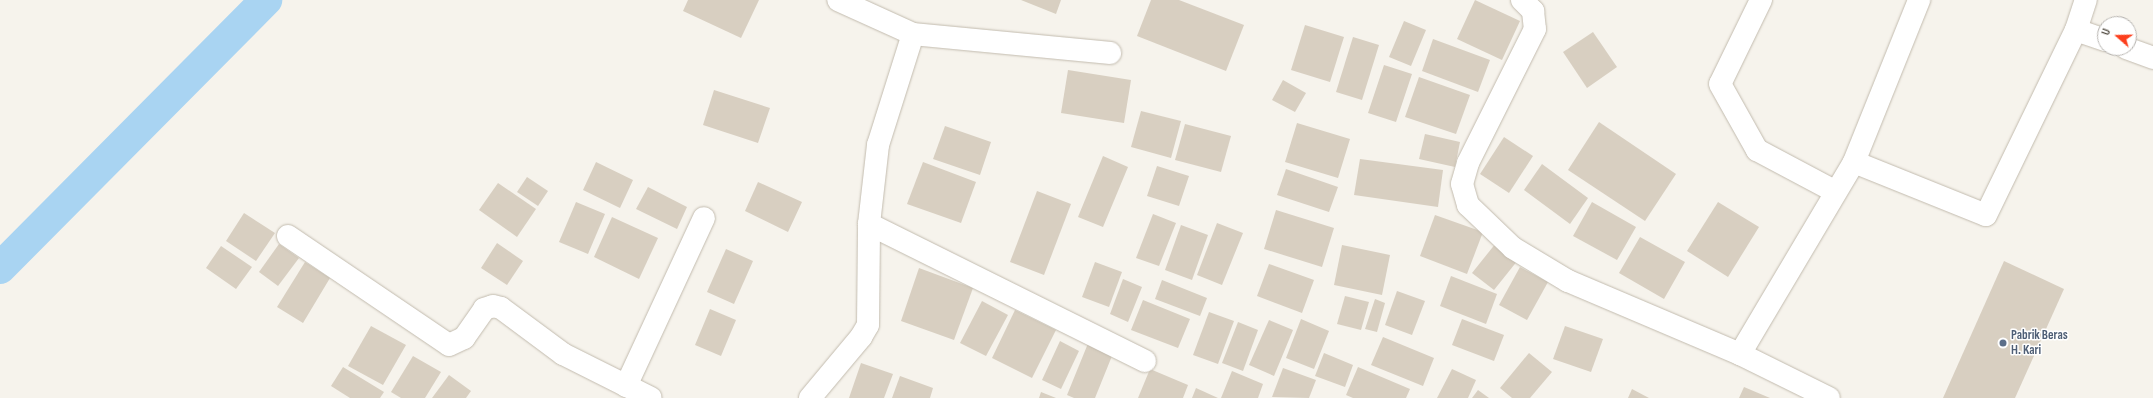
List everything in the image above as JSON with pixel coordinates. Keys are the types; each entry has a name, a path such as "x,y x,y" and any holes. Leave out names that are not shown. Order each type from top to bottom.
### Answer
{"street":[{"path":"838,0 914,34 1110,53"},
{"path":"1522,0 1533,11 1535,29 1468,163 1462,184 1468,205 1513,248 1568,281 1740,354 1828,398"},
{"path":"1740,354 1854,162 1919,0"},
{"path":"1854,162 1986,215 2076,30 2086,0"},
{"path":"1757,3 1720,84 1757,150 1836,192"},
{"path":"2076,30 2097,37"},
{"path":"810,398 861,337 868,325 868,224 884,122 914,34"},
{"path":"2137,52 2153,58"},
{"path":"626,386 704,218"},
{"path":"868,224 1145,361"},
{"path":"288,236 449,345 464,338 484,309 493,306 501,308 563,354 651,398"}],"building":[{"path":"688,0 759,0 741,38 683,11"},
{"path":"1021,0 1061,0 1056,14"},
{"path":"1151,0 1179,0 1244,25 1226,71 1137,36"},
{"path":"1475,0 1520,21 1502,60 1457,39"},
{"path":"1404,21 1426,30 1411,66 1389,57"},
{"path":"1305,25 1344,37 1330,82 1291,70"},
{"path":"1593,32 1617,67 1587,88 1563,52"},
{"path":"1353,37 1379,45 1362,100 1336,92"},
{"path":"1433,39 1490,60 1478,92 1422,71"},
{"path":"1384,65 1412,74 1396,122 1368,113"},
{"path":"1068,70 1131,80 1124,123 1061,113"},
{"path":"1419,77 1470,95 1456,134 1405,117"},
{"path":"1283,80 1306,93 1295,112 1272,100"},
{"path":"714,90 770,108 758,143 703,125"},
{"path":"1141,111 1181,121 1171,158 1131,147"},
{"path":"1599,122 1676,174 1645,221 1568,170"},
{"path":"1297,123 1350,139 1338,178 1285,162"},
{"path":"1185,124 1231,136 1221,172 1175,160"},
{"path":"945,126 991,142 980,175 933,159"},
{"path":"1425,134 1460,142 1455,167 1419,159"},
{"path":"1504,137 1533,156 1509,193 1480,174"},
{"path":"1103,156 1128,167 1103,227 1078,217"},
{"path":"1360,159 1443,170 1438,207 1354,195"},
{"path":"596,162 633,180 620,208 583,190"},
{"path":"923,162 976,182 961,223 907,204"},
{"path":"1542,164 1588,198 1570,224 1524,190"},
{"path":"1157,166 1189,176 1179,206 1147,196"},
{"path":"1286,169 1338,187 1329,212 1277,195"},
{"path":"527,177 548,191 538,206 517,192"},
{"path":"758,182 802,202 788,232 745,211"},
{"path":"498,183 536,209 517,237 479,210"},
{"path":"648,187 687,207 677,229 636,209"},
{"path":"1037,191 1071,204 1044,275 1010,262"},
{"path":"576,202 605,214 588,254 559,242"},
{"path":"1592,202 1636,227 1617,260 1573,236"},
{"path":"1718,202 1759,227 1728,277 1687,251"},
{"path":"1276,210 1334,228 1322,267 1264,249"},
{"path":"244,213 275,233 256,261 226,241"},
{"path":"1153,214 1176,223 1159,266 1136,258"},
{"path":"1435,215 1483,232 1467,274 1420,256"},
{"path":"612,217 658,238 639,279 594,257"},
{"path":"1217,223 1243,233 1222,285 1197,275"},
{"path":"1181,225 1208,235 1192,280 1165,270"},
{"path":"1640,237 1685,262 1664,299 1619,273"},
{"path":"497,243 523,261 507,285 481,268"},
{"path":"1496,243 1518,260 1494,290 1472,273"},
{"path":"279,244 299,258 278,286 259,272"},
{"path":"1342,245 1390,255 1382,295 1334,285"},
{"path":"221,246 252,267 236,289 206,268"},
{"path":"726,249 753,261 734,304 707,292"},
{"name":"Pabrik Beras H. Kari","path":"2004,261 2064,289 2015,398 1943,398"},
{"path":"305,262 330,278 303,323 277,307"},
{"path":"1095,262 1122,272 1109,307 1082,297"},
{"path":"1269,264 1314,280 1302,313 1257,296"},
{"path":"1520,267 1548,282 1527,320 1499,305"},
{"path":"919,268 973,288 954,340 901,321"},
{"path":"1451,276 1497,294 1486,324 1440,306"},
{"path":"1123,279 1142,287 1128,322 1110,314"},
{"path":"1162,280 1207,298 1200,316 1155,299"},
{"path":"1397,291 1425,301 1412,335 1385,325"},
{"path":"1345,296 1369,302 1361,330 1337,324"},
{"path":"1375,299 1385,303 1377,332 1365,329"},
{"path":"1143,300 1190,319 1178,348 1131,330"},
{"path":"982,301 1008,315 986,356 960,343"},
{"path":"710,309 736,320 721,356 695,345"},
{"path":"1015,310 1056,330 1032,378 992,358"},
{"path":"1209,312 1234,321 1218,364 1193,355"},
{"path":"1301,319 1329,331 1314,369 1286,358"},
{"path":"1462,319 1504,335 1494,361 1452,345"},
{"path":"1269,320 1293,330 1274,376 1249,365"},
{"path":"1238,322 1258,330 1243,371 1222,363"},
{"path":"371,326 406,345 383,385 348,366"},
{"path":"1565,326 1603,339 1591,372 1553,359"},
{"path":"1383,337 1434,358 1423,386 1371,365"},
{"path":"1060,341 1079,351 1061,389 1042,380"},
{"path":"1089,341 1114,351 1095,398 1074,398 1067,395"},
{"path":"1324,353 1353,365 1345,387 1315,376"},
{"path":"1529,353 1552,372 1530,398 1512,398 1500,388"},
{"path":"413,356 441,372 425,398 401,398 391,392"},
{"path":"861,363 893,374 884,398 849,398"},
{"path":"343,367 384,392 380,398 350,398 331,386"},
{"path":"1358,367 1410,389 1406,398 1353,398 1346,395"},
{"path":"1283,368 1316,380 1309,398 1272,397"},
{"path":"1150,369 1188,385 1183,398 1138,398"},
{"path":"1452,369 1476,380 1468,398 1437,398"},
{"path":"1232,371 1263,384 1258,398 1221,398"},
{"path":"449,375 471,391 466,398 432,398"},
{"path":"900,376 933,388 930,398 892,398"},
{"path":"1744,387 1770,398 1739,398"},
{"path":"1196,388 1218,398 1192,398"},
{"path":"1632,389 1649,398 1628,398"},
{"path":"1478,390 1489,398 1472,398"},
{"path":"1041,392 1056,398 1039,398"}],"waterway":[{"path":"0,268 266,0"}],"place":[{"name":"Pabrik Beras H. Kari","path":"2003,343"}]}
